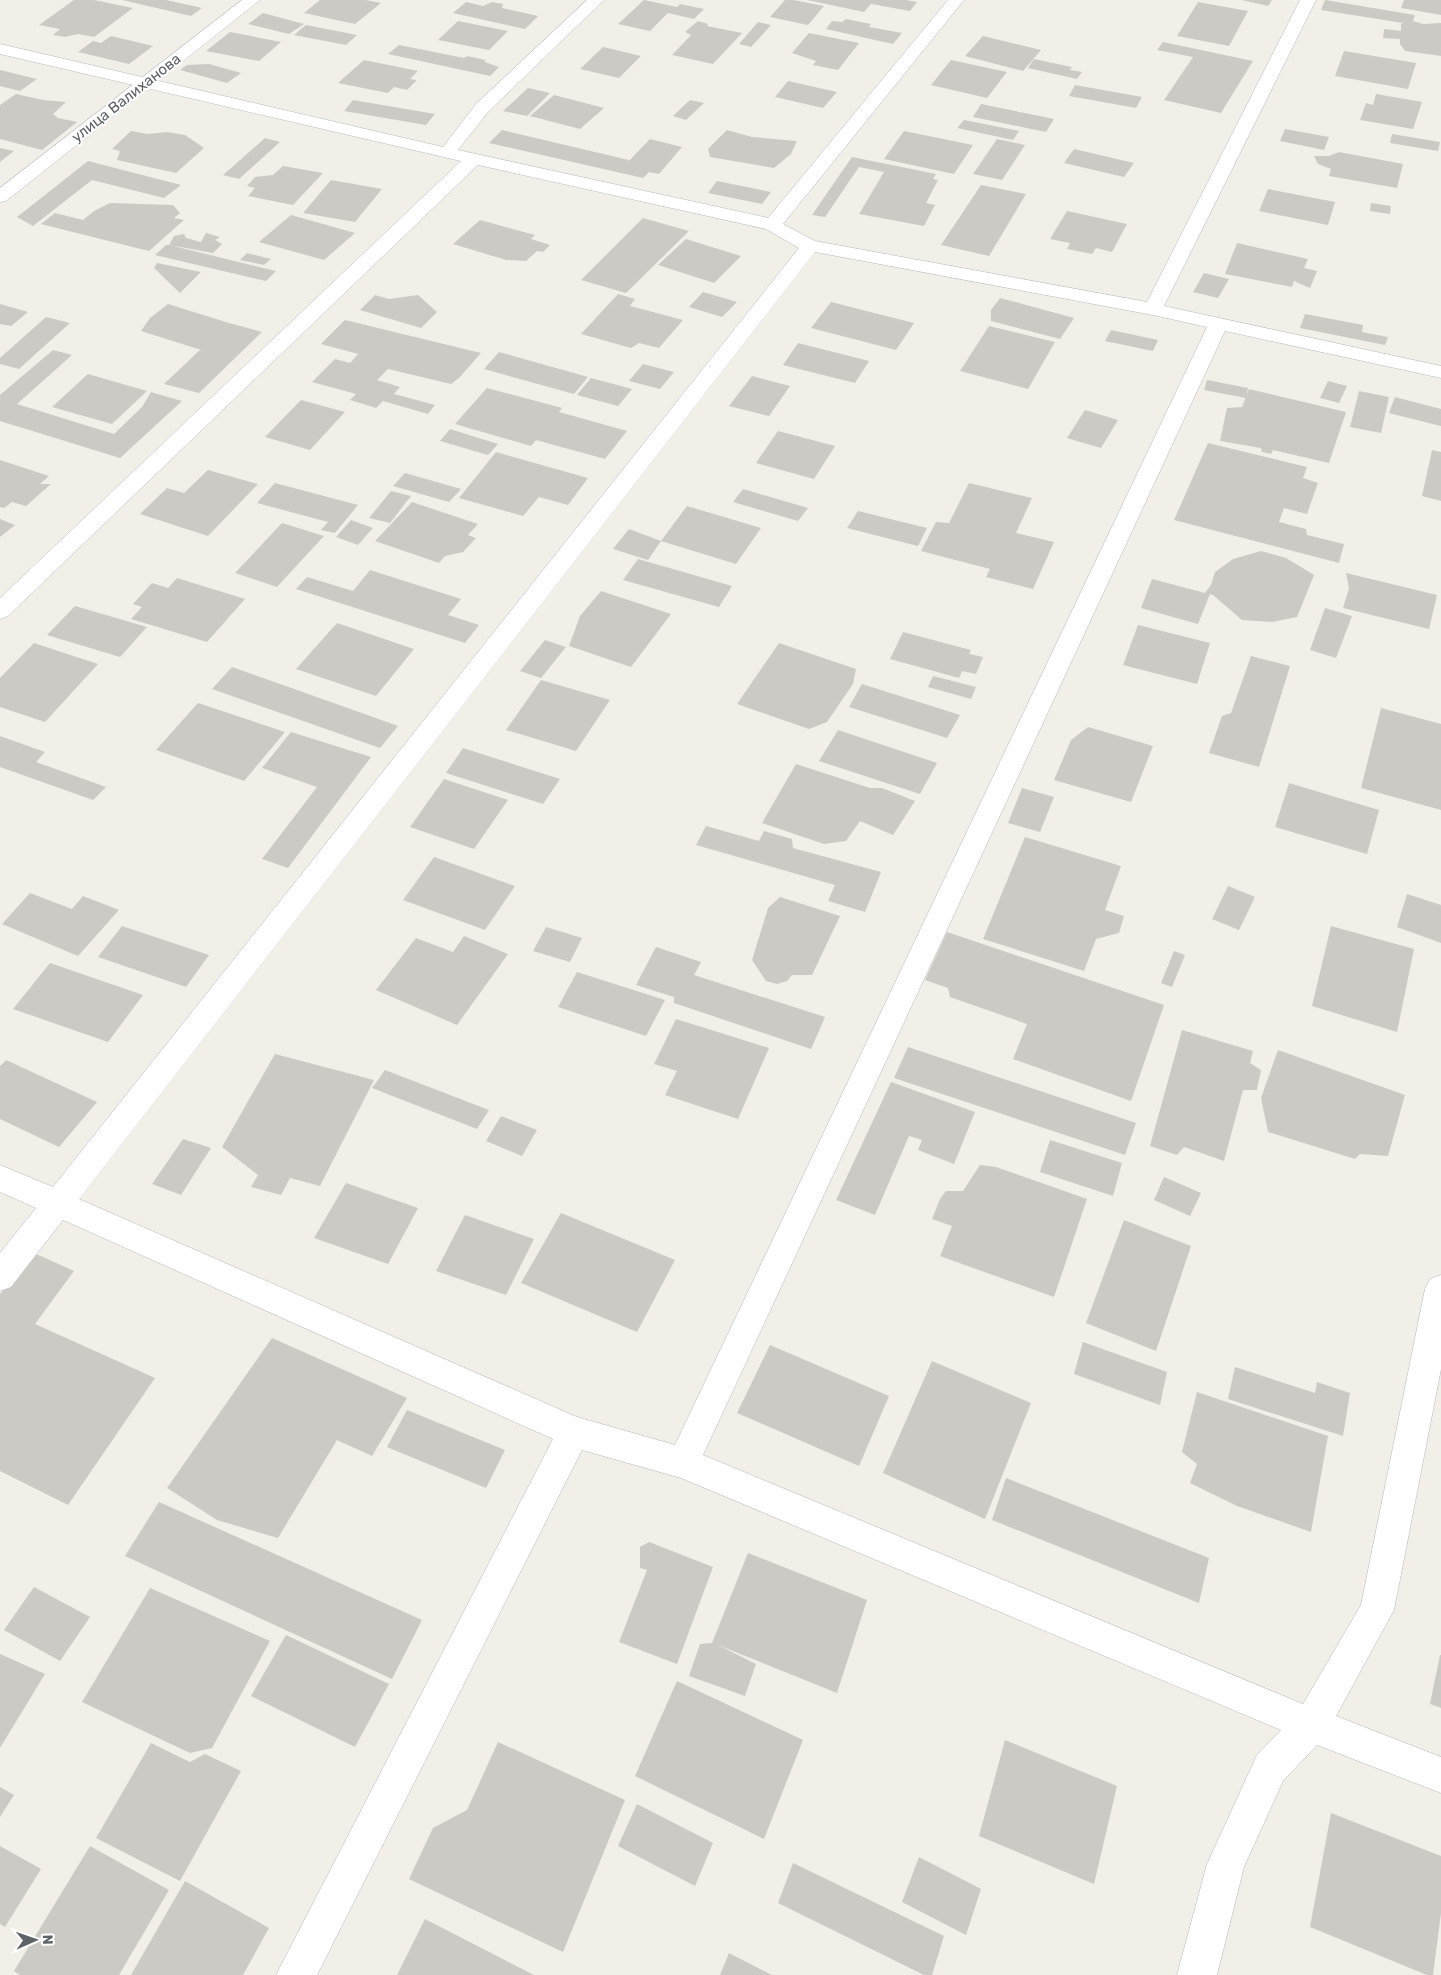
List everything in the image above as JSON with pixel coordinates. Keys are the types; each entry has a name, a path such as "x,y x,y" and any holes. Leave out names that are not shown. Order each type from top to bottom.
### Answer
{"street":[{"name":"улица Валиханова","path":"0,197 252,0"},
{"path":"447,153 482,108 596,0"},
{"path":"772,225 956,0"},
{"path":"1153,309 1308,0"},
{"path":"0,49 447,153 772,225 810,246 1153,309 1441,372"},
{"path":"0,612 474,159"},
{"path":"0,1277 810,246"},
{"path":"683,1463 1218,324"},
{"path":"0,1178 59,1202 574,1432 683,1463 1311,1725 1441,1775"},
{"path":"1198,1975 1226,1864 1270,1768 1311,1725 1377,1610 1441,1289"},
{"path":"296,1975 574,1432"}],"building":[{"path":"74,0 94,0 133,8 94,37 78,34 65,37 53,35 60,29 39,25"},
{"path":"122,0 166,0 202,8 191,16"},
{"path":"320,0 366,0 381,3 355,24 304,13"},
{"path":"644,0 677,7 680,4 704,9 694,19 668,13 650,31 618,24"},
{"path":"785,0 824,6 808,25 770,17"},
{"path":"807,0 906,0 917,2 910,11 871,4 864,12"},
{"path":"1242,0 1272,0 1268,6"},
{"path":"1325,0 1415,15 1413,21 1423,24 1441,23 1441,56 1405,51 1400,44 1400,39 1383,38 1384,29 1401,31 1401,24 1403,23 1321,10"},
{"path":"1404,0 1441,0 1441,15 1401,8"},
{"path":"466,2 483,6 492,2 503,4 502,8 538,16 525,29 453,13"},
{"path":"1198,2 1248,11 1229,46 1177,36"},
{"path":"263,13 304,24 289,34 248,24"},
{"path":"846,19 871,24 869,27 902,33 893,44 826,29 832,21 842,22"},
{"path":"458,21 508,31 489,50 438,40"},
{"path":"698,21 708,24 707,26 742,33 713,64 672,55 691,35 685,32"},
{"path":"758,22 771,25 751,47 739,44"},
{"path":"306,25 357,35 346,45 294,35"},
{"path":"230,32 281,42 259,61 206,51"},
{"path":"809,33 859,43 838,70 813,65 816,61 792,53"},
{"path":"111,36 153,46 129,64 78,52 93,41 101,43"},
{"path":"983,36 1041,50 1023,71 965,56"},
{"path":"1163,42 1253,61 1221,113 1164,100 1193,57 1157,50"},
{"path":"399,45 464,58 467,56 485,60 485,62 499,67 490,76 388,54"},
{"path":"603,47 641,56 619,78 580,69"},
{"path":"1344,51 1416,63 1408,89 1335,76"},
{"path":"1034,59 1072,67 1070,70 1082,72 1077,79 1028,68"},
{"path":"364,60 418,71 410,79 417,80 407,90 394,87 388,93 338,83"},
{"path":"951,60 1007,72 987,98 931,85"},
{"path":"209,64 241,73 227,83 180,70 187,65"},
{"path":"0,70 37,79 20,91 0,86"},
{"path":"788,81 837,92 823,108 775,97"},
{"path":"1075,85 1142,97 1136,108 1069,96"},
{"path":"528,88 550,93 527,116 503,111"},
{"path":"16,94 43,100 66,102 53,114 58,118 77,122 42,150 0,139 0,105"},
{"path":"1376,94 1422,102 1413,129 1360,120 1366,103 1373,105"},
{"path":"554,95 604,108 580,129 530,116"},
{"path":"353,100 435,114 426,125 344,111"},
{"path":"690,100 704,103 686,120 673,116"},
{"path":"981,104 1054,119 1046,132 973,117"},
{"path":"964,120 1019,131 1013,140 957,128"},
{"path":"1285,129 1329,137 1324,150 1280,141"},
{"path":"502,130 629,160 626,164 650,139 682,147 659,174 649,172 643,178 489,143"},
{"path":"727,130 752,137 797,141 791,154 774,168 710,157 708,149"},
{"path":"131,131 148,134 167,132 185,135 204,148 176,173 117,160 120,151 112,149"},
{"path":"904,131 973,145 954,174 884,159"},
{"path":"1392,134 1440,142 1438,151 1390,143"},
{"path":"265,138 280,142 239,179 223,175"},
{"path":"997,139 1025,145 1002,180 973,174"},
{"path":"0,148 14,151 0,162"},
{"path":"1074,149 1134,163 1124,177 1064,163"},
{"path":"1339,152 1403,164 1397,188 1329,176 1331,169 1318,164 1314,156 1329,156"},
{"path":"852,157 936,174 933,179 938,180 926,203 935,205 924,226 859,214 884,172 859,167 825,217 812,215"},
{"path":"88,161 181,185 164,198 92,180 33,226 17,217"},
{"path":"283,166 323,173 293,205 248,196 255,188 247,186 255,177 273,175"},
{"path":"331,180 382,189 355,222 303,213"},
{"path":"717,181 771,192 762,204 708,193"},
{"path":"981,185 1026,194 989,256 941,245"},
{"path":"1268,189 1335,202 1328,225 1259,211"},
{"path":"110,203 173,205 180,213 174,218 184,220 149,251 41,224 55,213 83,220 94,211"},
{"path":"1371,203 1391,206 1390,214 1370,211"},
{"path":"1067,211 1127,224 1112,252 1096,248 1092,254 1067,249 1070,243 1050,239"},
{"path":"291,215 355,233 324,260 259,242"},
{"path":"643,218 689,231 626,293 581,280"},
{"path":"480,220 535,235 531,239 550,245 543,252 537,251 526,261 506,260 453,244"},
{"path":"206,233 220,237 215,240 222,244 213,253 169,245 174,236 184,234 186,238 201,242"},
{"path":"686,239 741,256 714,283 658,265"},
{"path":"1237,243 1308,259 1304,268 1317,271 1310,288 1294,281 1292,287 1225,274"},
{"path":"166,245 276,271 266,281 155,255"},
{"path":"247,253 271,259 264,265 240,260"},
{"path":"157,263 201,272 180,293 154,268"},
{"path":"1204,273 1229,279 1218,298 1193,292"},
{"path":"703,292 737,302 722,317 689,307"},
{"path":"618,294 635,299 630,306 683,320 659,348 639,343 631,348 581,334"},
{"path":"375,295 389,299 418,295 437,312 421,328 360,310"},
{"path":"1000,298 1074,318 1060,339 991,321 991,310"},
{"path":"831,302 914,323 896,350 811,328"},
{"path":"0,304 28,312 11,326 0,324"},
{"path":"168,304 262,332 199,393 164,384 201,349 141,331 150,318"},
{"path":"1305,314 1363,325 1362,332 1388,337 1385,345 1300,328"},
{"path":"46,317 70,323 19,369 0,364 0,358"},
{"path":"345,320 481,353 459,378 451,384 388,369 377,380 400,387 394,394 435,405 428,414 383,401 376,408 350,400 356,394 312,382 335,359 350,363 358,354 321,344"},
{"path":"989,326 1055,342 1028,389 960,371"},
{"path":"1111,330 1158,340 1153,351 1105,341"},
{"path":"798,343 869,361 855,383 783,365"},
{"path":"53,350 72,355 17,404 114,434 142,407 151,392 182,401 120,458 0,421 0,395"},
{"path":"499,352 588,377 574,394 484,369"},
{"path":"643,364 674,372 660,389 629,381"},
{"path":"88,374 147,391 112,424 52,407"},
{"path":"752,376 790,386 769,416 729,406"},
{"path":"591,378 632,389 618,406 577,395"},
{"path":"1207,380 1248,388 1246,398 1204,390"},
{"path":"1328,381 1347,386 1339,403 1320,398"},
{"path":"487,388 562,408 559,412 627,431 605,459 536,440 531,446 455,424"},
{"path":"1249,389 1346,412 1329,463 1273,450 1271,454 1262,452 1261,448 1220,441 1227,408 1242,407"},
{"path":"1359,391 1389,397 1381,433 1350,427"},
{"path":"1395,397 1441,409 1441,426 1389,413"},
{"path":"301,400 345,412 310,450 265,437"},
{"path":"1085,410 1118,420 1101,448 1067,438"},
{"path":"450,429 498,444 488,455 440,441"},
{"path":"778,431 835,446 814,479 756,463"},
{"path":"1208,443 1307,467 1303,478 1318,483 1307,514 1284,508 1279,522 1306,529 1307,535 1344,544 1339,563 1174,520"},
{"path":"1432,450 1441,452 1441,501 1422,496"},
{"path":"496,452 588,478 568,505 539,497 523,516 459,498"},
{"path":"0,460 49,476 40,484 51,484 26,506 12,502 4,508 0,507"},
{"path":"208,470 258,484 208,536 140,514 167,488 184,493"},
{"path":"405,473 461,489 449,502 393,486"},
{"path":"275,483 358,505 335,533 321,530 328,522 257,503"},
{"path":"969,483 1032,498 1016,533 1054,542 1033,589 986,577 990,569 921,551 936,522 949,523"},
{"path":"743,489 808,508 798,521 733,502"},
{"path":"391,491 411,496 390,523 369,518"},
{"path":"412,502 478,524 468,535 476,538 463,552 445,556 439,563 375,541"},
{"path":"687,506 761,528 736,564 661,541"},
{"path":"858,511 927,528 918,546 847,528"},
{"path":"0,519 15,525 0,537"},
{"path":"351,520 373,528 358,545 336,537"},
{"path":"282,523 324,536 277,587 235,573"},
{"path":"629,529 661,541 648,560 613,549"},
{"path":"1261,551 1286,558 1314,575 1297,617 1272,622 1242,620 1210,594 1198,624 1141,608 1152,579 1205,593 1211,585 1215,572 1233,559"},
{"path":"638,559 732,586 719,607 623,580"},
{"path":"370,570 461,599 448,615 479,625 465,643 296,589 307,577 353,591"},
{"path":"1346,573 1437,595 1429,629 1343,608 1349,588"},
{"path":"177,578 245,599 207,642 131,619 142,607 133,604 152,583 168,588"},
{"path":"601,591 671,614 631,667 569,646 580,616"},
{"path":"75,606 147,627 120,657 47,635"},
{"path":"1325,608 1352,616 1336,658 1310,650"},
{"path":"337,623 414,649 376,696 296,669"},
{"path":"1138,625 1210,643 1197,684 1123,665"},
{"path":"903,632 971,650 969,654 983,657 976,674 962,671 959,678 890,659"},
{"path":"545,640 566,647 541,678 520,671"},
{"path":"34,643 98,664 45,722 0,707 0,678"},
{"path":"779,643 856,669 853,684 827,722 809,729 737,704"},
{"path":"1251,656 1290,666 1259,767 1209,753 1222,716 1231,713"},
{"path":"232,667 398,726 380,748 212,689"},
{"path":"933,676 976,687 971,699 928,687"},
{"path":"541,680 610,700 576,751 506,730"},
{"path":"862,684 960,715 947,738 849,707"},
{"path":"198,703 285,732 244,781 156,750"},
{"path":"1381,708 1441,724 1441,810 1361,788"},
{"path":"1088,727 1153,746 1131,802 1054,780 1071,740"},
{"path":"838,730 937,763 920,794 819,761"},
{"path":"291,732 371,757 288,868 262,859 317,787 262,768"},
{"path":"0,736 45,752 36,762 106,787 93,800 0,767"},
{"path":"463,748 560,779 543,804 446,773"},
{"path":"796,764 870,788 882,788 915,801 893,835 860,821 846,841 824,844 762,823"},
{"path":"444,779 508,800 474,849 410,827"},
{"path":"1289,783 1379,810 1367,854 1275,827"},
{"path":"1022,788 1054,797 1040,832 1008,823"},
{"path":"706,826 759,841 764,831 792,839 793,848 881,872 865,912 828,901 835,885 696,845"},
{"path":"1025,837 1121,866 1105,910 1124,916 1119,933 1096,939 1084,971 983,939"},
{"path":"434,857 515,886 485,930 403,900"},
{"path":"1228,886 1255,897 1239,930 1212,919"},
{"path":"30,893 72,909 83,896 119,910 78,956 2,924"},
{"path":"1407,894 1441,905 1441,943 1397,927"},
{"path":"780,897 840,916 812,975 792,975 787,981 777,984 766,981 752,960 768,908"},
{"path":"122,926 209,955 186,987 98,957"},
{"path":"1331,926 1414,949 1397,1032 1312,1006"},
{"path":"546,927 582,938 570,962 533,951"},
{"path":"947,932 1164,1005 1131,1101 1013,1059 1027,1024 950,997 948,988 925,980"},
{"path":"464,936 508,954 457,1025 376,990 416,938 453,952"},
{"path":"656,947 701,962 694,975 825,1017 811,1049 674,1003 674,997 636,985"},
{"path":"1174,951 1185,955 1172,987 1161,983"},
{"path":"50,963 143,995 108,1042 13,1009"},
{"path":"577,972 665,1000 646,1036 558,1007"},
{"path":"676,1019 769,1048 738,1119 665,1095 677,1071 654,1064"},
{"path":"1182,1030 1253,1051 1250,1063 1261,1070 1257,1090 1243,1090 1224,1161 1184,1147 1177,1155 1150,1146"},
{"path":"908,1047 1136,1123 1125,1155 894,1078"},
{"path":"1278,1050 1405,1095 1388,1156 1360,1154 1355,1159 1268,1132 1261,1098"},
{"path":"275,1054 374,1080 320,1186 290,1178 281,1195 251,1187 258,1175 222,1147"},
{"path":"6,1060 97,1102 59,1147 0,1119 0,1066"},
{"path":"385,1070 489,1110 477,1129 372,1088"},
{"path":"891,1082 975,1112 954,1164 918,1150 922,1140 909,1136 875,1215 836,1200"},
{"path":"501,1116 537,1130 522,1156 486,1141"},
{"path":"183,1139 211,1148 181,1195 152,1184"},
{"path":"1050,1140 1122,1163 1113,1196 1040,1172"},
{"path":"980,1165 996,1167 1087,1199 1054,1297 940,1256 952,1226 932,1219 940,1199 946,1191 963,1191"},
{"path":"1164,1177 1201,1193 1190,1216 1154,1200"},
{"path":"346,1183 418,1208 388,1264 314,1238"},
{"path":"561,1213 675,1260 637,1332 521,1283"},
{"path":"465,1215 534,1239 506,1295 436,1271"},
{"path":"1124,1220 1191,1246 1156,1351 1086,1323"},
{"path":"32,1252 74,1271 35,1324 155,1378 68,1505 0,1471 0,1294"},
{"path":"272,1338 407,1398 372,1456 337,1440 278,1538 217,1520 167,1488"},
{"path":"1083,1342 1167,1372 1160,1405 1074,1374"},
{"path":"770,1345 889,1396 859,1466 737,1413"},
{"path":"932,1361 1031,1403 985,1519 883,1473"},
{"path":"1235,1367 1315,1393 1317,1382 1350,1393 1343,1436 1228,1399"},
{"path":"1197,1392 1328,1436 1311,1532 1237,1506 1190,1483 1197,1464 1182,1452"},
{"path":"407,1410 505,1450 486,1488 387,1447"},
{"path":"1006,1478 1209,1558 1199,1603 992,1520"},
{"path":"159,1502 422,1620 392,1679 125,1556"},
{"path":"649,1542 713,1567 677,1664 619,1642 647,1570 640,1568 640,1547"},
{"path":"748,1553 867,1600 837,1693 718,1645 756,1664 745,1696 689,1676 700,1644 712,1643"},
{"path":"34,1587 90,1617 60,1661 4,1630"},
{"path":"150,1588 270,1641 212,1748 190,1753 82,1702"},
{"path":"286,1635 389,1684 355,1747 251,1696"},
{"path":"0,1654 45,1674 0,1748"},
{"path":"1441,1655 1441,1708 1430,1704"},
{"path":"677,1681 803,1740 764,1839 635,1776"},
{"path":"1005,1740 1117,1786 1094,1884 979,1836"},
{"path":"498,1742 625,1800 563,1952 409,1879 433,1828 467,1810"},
{"path":"151,1743 190,1762 205,1754 241,1771 180,1881 96,1838"},
{"path":"0,1787 14,1795 0,1817"},
{"path":"637,1804 713,1843 695,1886 618,1846"},
{"path":"1331,1813 1441,1856 1441,1913 1433,1975 1427,1975 1310,1927"},
{"path":"0,1846 41,1869 5,1927 0,1924"},
{"path":"90,1846 169,1890 119,1975 20,1975 14,1971"},
{"path":"919,1857 981,1889 966,1935 902,1902"},
{"path":"793,1863 944,1936 932,1975 924,1975 778,1903"},
{"path":"185,1881 269,1928 243,1975 131,1975"},
{"path":"425,1919 534,1975 397,1975"},
{"path":"729,1953 772,1975 720,1975"}]}
